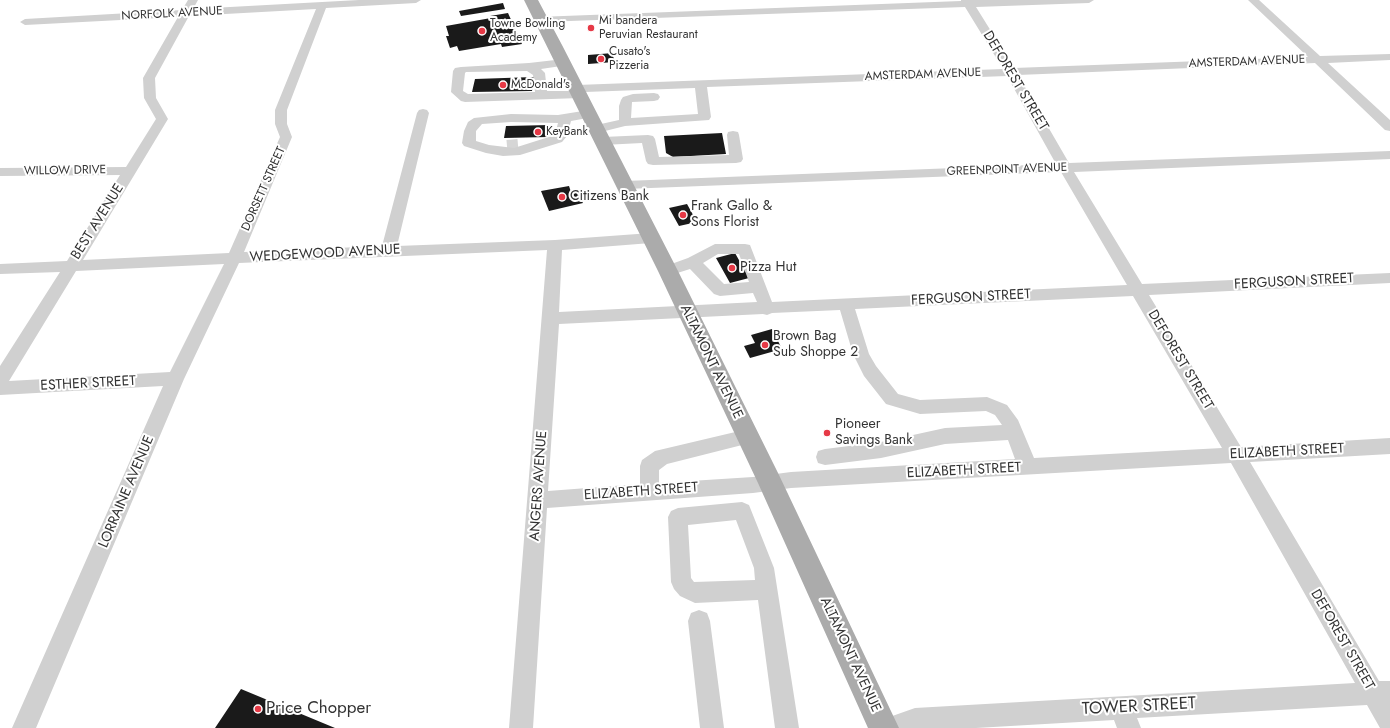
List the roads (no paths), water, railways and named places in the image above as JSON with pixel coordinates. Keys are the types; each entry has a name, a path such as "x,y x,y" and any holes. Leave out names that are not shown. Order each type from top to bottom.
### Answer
{"main road":[{"name":"ALTAMONT AVENUE","path":"531,0 668,271 770,483 884,728"}],"street":[{"path":"185,13 193,0"},
{"name":"NORFOLK AVENUE","path":"25,22 416,0"},
{"path":"541,19 967,2 1089,0"},
{"path":"1253,0 1390,127"},
{"name":"DEFOREST STREET","path":"967,2 1010,71 1065,168 1236,455 1381,693 1390,722"},
{"name":"DORSETT STREET","path":"234,258 286,137 281,124 281,110 322,6"},
{"name":"BEST AVENUE","path":"0,381 162,119 150,98 149,78 185,13"},
{"name":"AMSTERDAM AVENUE","path":"529,67 492,68 477,74 467,81 465,89 466,92 472,95 539,96 578,91 702,89 1010,71 1390,57"},
{"path":"529,67 564,63"},
{"path":"529,67 539,73 542,90 539,96"},
{"path":"600,135 625,122 705,117 702,89 627,100 625,106 625,122"},
{"path":"388,251 423,113"},
{"path":"474,145 470,131 473,125 478,121 511,118 565,118 600,135 635,146 640,140 648,139 653,161 736,159"},
{"path":"474,145 503,152 515,152 539,143 557,139 561,136 565,118"},
{"path":"733,135 740,181"},
{"path":"474,145 539,143"},
{"name":"GREENPOINT AVENUE","path":"625,185 1390,155"},
{"name":"WILLOW DRIVE","path":"0,172 130,171"},
{"name":"WEDGEWOOD AVENUE","path":"0,269 555,244 651,238"},
{"name":"ANGERS AVENUE","path":"521,728 555,244"},
{"path":"668,271 693,262 715,249 745,249 767,309"},
{"name":"LORRAINE AVENUE","path":"24,728 175,379 234,258"},
{"path":"693,262 720,290 760,287"},
{"name":"FERGUSON STREET","path":"551,318 767,309 1390,278"},
{"path":"846,305 864,359 870,371 892,399 920,407 987,404 1000,410 1012,426 1028,467"},
{"name":"ESTHER STREET","path":"0,388 175,379"},
{"path":"825,457 881,450 945,436 1012,426"},
{"path":"650,492 649,466 662,457 748,437"},
{"name":"ELIZABETH STREET","path":"538,500 889,475 1390,446"},
{"path":"881,450 889,475"},
{"path":"687,489 684,516 681,582 687,589 695,593 767,589"},
{"path":"684,516 742,511 764,568 787,728"},
{"path":"699,621 712,728"},
{"name":"TOWER STREET","path":"889,728 915,720 1001,722 1125,718 1381,693"}],"tunnel":[{"path":"507,146 518,145"}],"place":[{"name":"Mi bandera Peruvian Restaurant","path":"591,28"},
{"name":"Towne Bowling Academy","path":"482,31"},
{"name":"Cusato's Pizzeria","path":"601,59"},
{"name":"McDonald's","path":"503,85"},
{"name":"KeyBank","path":"538,132"},
{"name":"Citizens Bank","path":"562,197"},
{"name":"Frank Gallo & Sons Florist","path":"683,215"},
{"name":"Pizza Hut","path":"732,268"},
{"name":"Brown Bag Sub Shoppe 2","path":"765,345"},
{"name":"Pioneer Savings Bank","path":"827,433"},
{"name":"Price Chopper","path":"258,709"}]}
